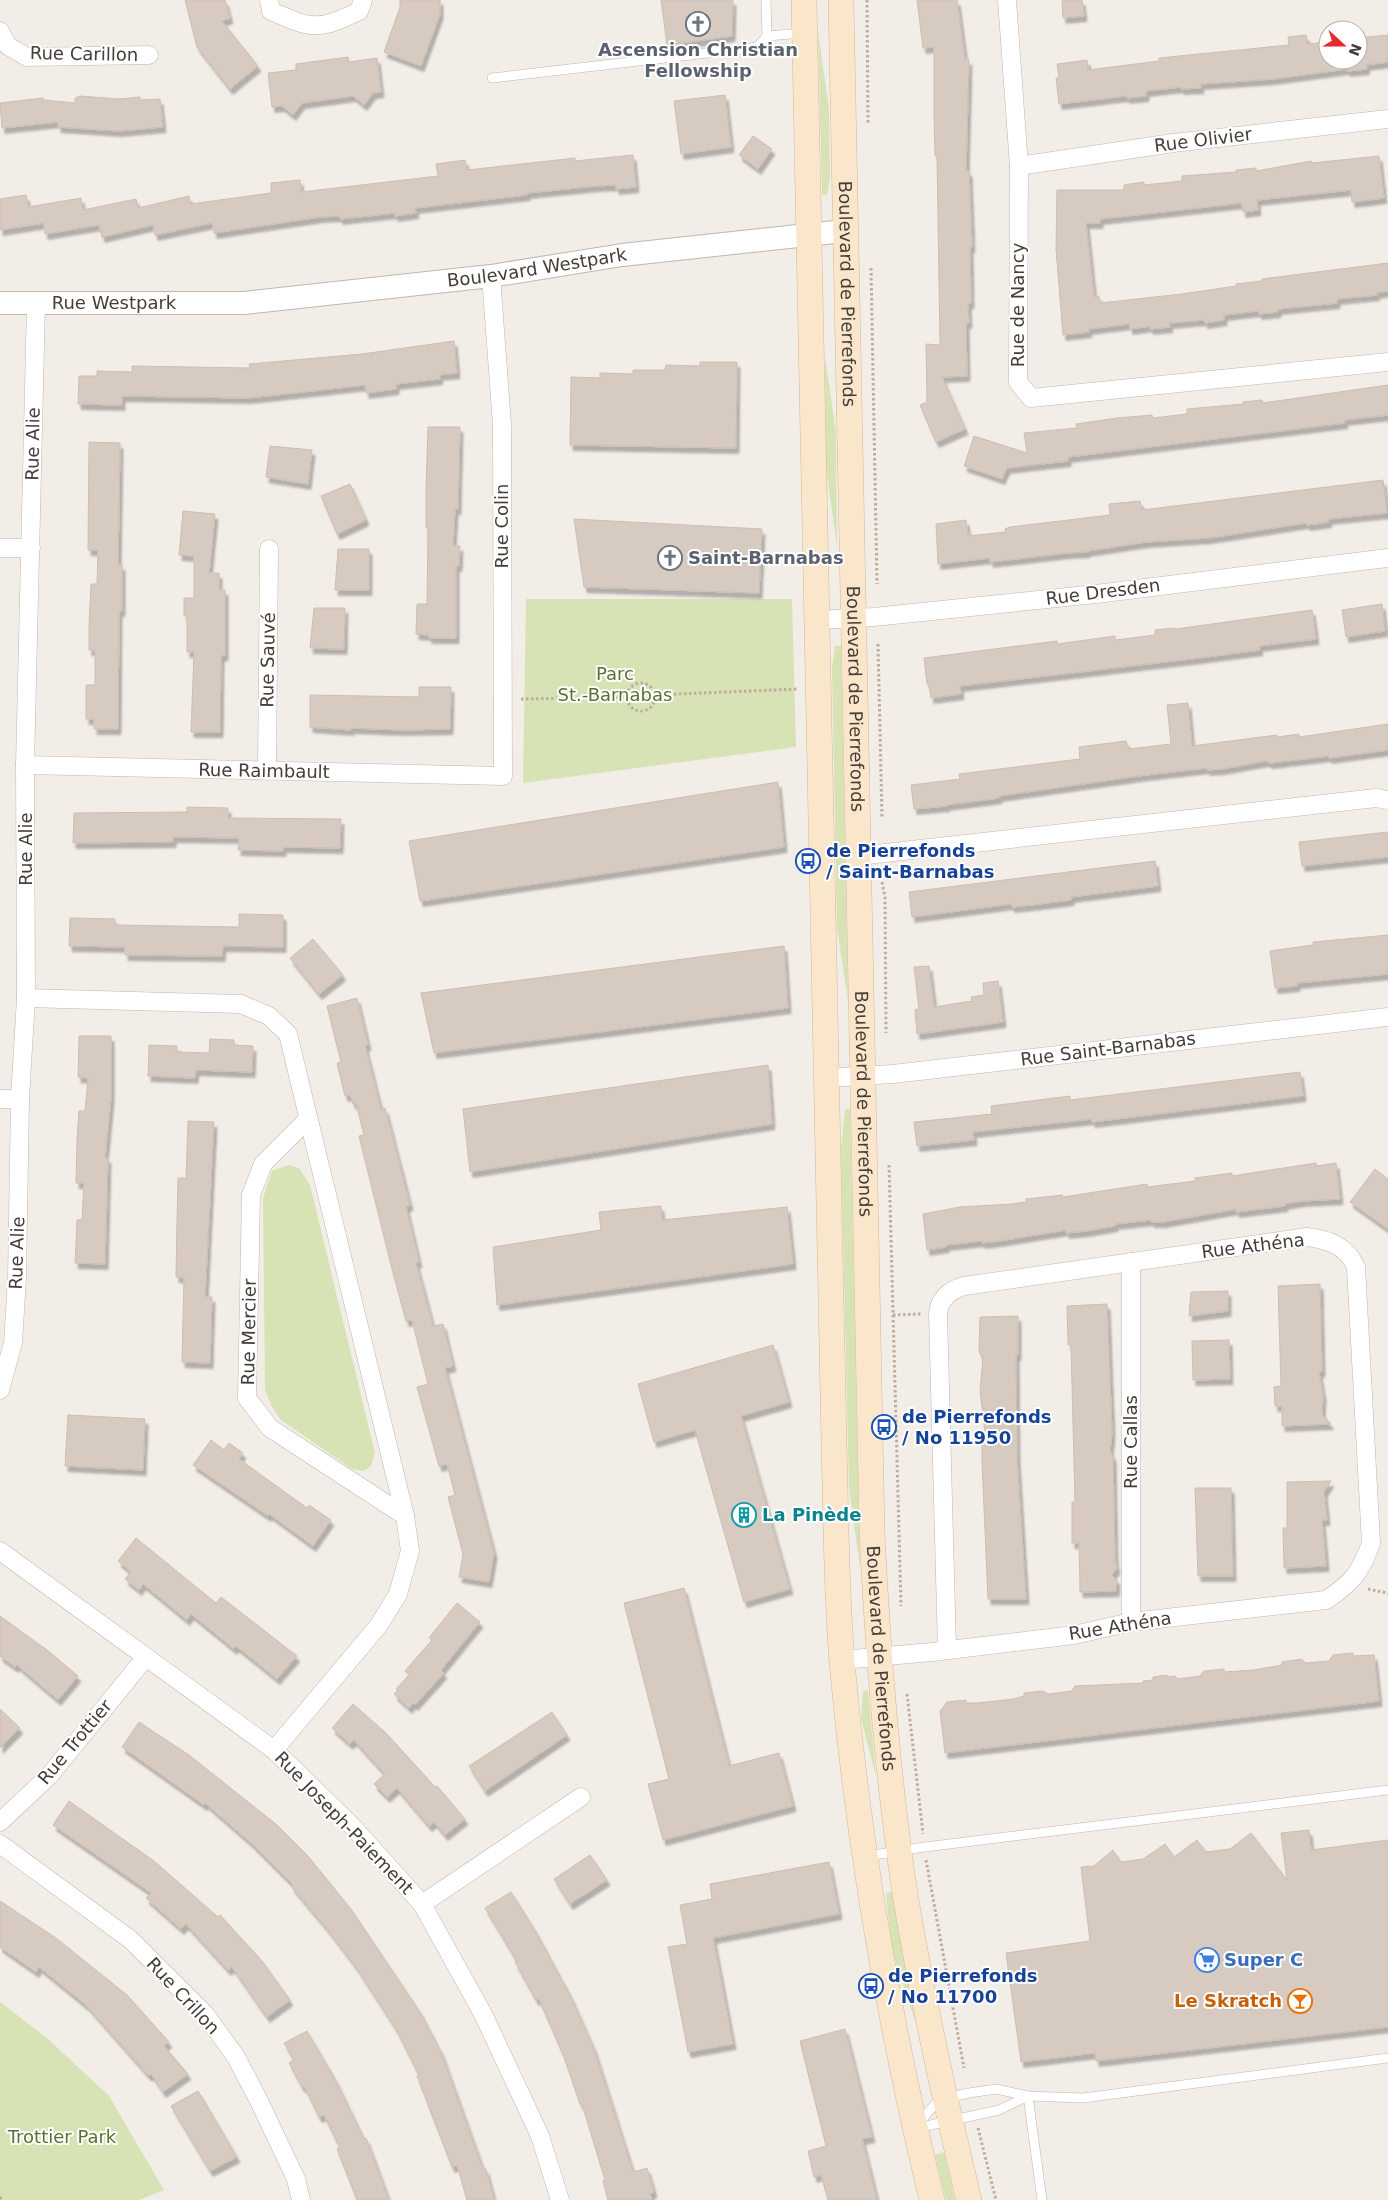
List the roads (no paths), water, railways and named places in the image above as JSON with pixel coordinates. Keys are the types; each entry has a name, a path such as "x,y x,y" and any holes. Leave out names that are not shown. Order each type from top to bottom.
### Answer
{"main road":[{"name":"Boulevard de Pierrefonds","path":"804,0 837,1562 842,1660 864,1857 888,2003 932,2200"},
{"name":"Boulevard de Pierrefonds","path":"841,0 844,231 872,1532 878,1657 899,1851 922,1992 969,2200"}],"street":[{"path":"269,0 271,11 306,26 334,23 359,11 363,0"},
{"name":"Rue de Nancy","path":"1007,0 1019,166 1018,382 1031,398 1388,362"},
{"name":"Rue Carillon","path":"0,31 8,46 27,57 149,55"},
{"name":"Rue Olivier","path":"1019,166 1173,142 1388,119"},
{"name":"Boulevard Westpark","path":"229,303 491,276 622,255 844,231"},
{"name":"Rue Colin","path":"491,276 502,425 503,776"},
{"name":"Rue Westpark","path":"0,303 229,303"},
{"name":"Rue Alie","path":"0,1390 13,1343 17,1278 20,1099 26,998 25,765 36,304"},
{"path":"0,548 30,548"},
{"name":"Rue Sauvé","path":"267,771 269,549"},
{"name":"Rue Dresden","path":"817,620 853,619 1086,595 1388,558"},
{"name":"Rue Raimbault","path":"25,765 503,776"},
{"path":"858,856 1376,798 1388,800"},
{"path":"26,998 241,1004 269,1016 288,1034 405,1516 410,1551 398,1594 379,1625 274,1750"},
{"name":"Rue Saint-Barnabas","path":"827,1078 862,1076 1388,1017"},
{"path":"0,1098 20,1099"},
{"name":"Rue Mercier","path":"308,1119 263,1164 251,1195 247,1398 270,1428 405,1516"},
{"name":"Rue Athéna","path":"842,1660 947,1650 1074,1635 1131,1622 1326,1600 1348,1586 1364,1565 1371,1543 1356,1267 1351,1254 1326,1240 1307,1237 964,1286 950,1292 940,1302 938,1313 947,1650"},
{"name":"Rue Callas","path":"1130,1262 1131,1622"},
{"name":"Rue Joseph-Paiement","path":"0,1550 274,1750 352,1826 422,1904 483,2014 540,2136 560,2200"},
{"name":"Rue Trottier","path":"0,1822 49,1776 146,1657"},
{"path":"422,1904 582,1797"},
{"name":"Rue Crillon","path":"0,1844 131,1940 205,2014 236,2057 258,2099 296,2179 302,2200"}],"lane":[{"path":"766,0 767,36"},
{"path":"492,78 751,48 758,46 767,36 805,33"},
{"path":"864,1857 899,1851 1388,1790"},
{"path":"915,2128 947,2109 996,2089 1028,2096 1083,2098 1388,2058"},
{"path":"915,2128 934,2105 947,2109 999,2110 1028,2096"},
{"path":"1028,2096 1042,2200"}],"place":[{"name":"Ascension Christian Fellowship","path":"698,24"},
{"name":"Saint-Barnabas","path":"670,558"},
{"name":"de Pierrefonds / Saint-Barnabas","path":"808,861"},
{"name":"de Pierrefonds / No 11950","path":"884,1427"},
{"name":"La Pinède","path":"744,1515"},
{"name":"Super C","path":"1207,1960"},
{"name":"de Pierrefonds / No 11700","path":"871,1986"},
{"name":"Le Skratch","path":"1300,2001"}],"park label":[{"name":"Parc St.-Barnabas","path":"615,684"},
{"name":"Trottier Park","path":"62,2137"}]}
